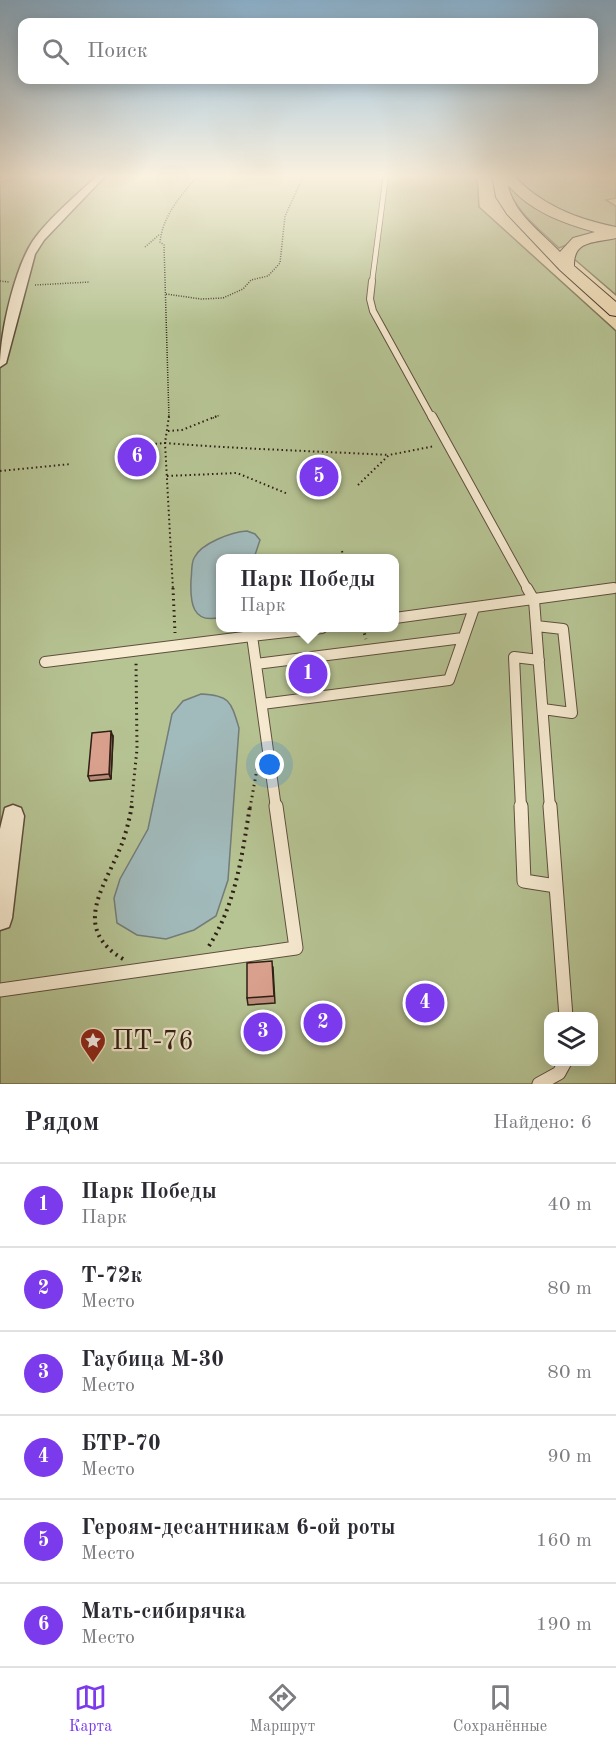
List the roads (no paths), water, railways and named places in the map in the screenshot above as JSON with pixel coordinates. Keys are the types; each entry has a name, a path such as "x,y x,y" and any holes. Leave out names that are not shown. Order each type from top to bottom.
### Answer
{"main road":[{"path":"526,226 566,267 616,311"},
{"path":"585,226 616,234"},
{"path":"566,267 564,257 567,250 576,243 599,235 616,234"}],"street":[{"path":"0,363 30,254 40,238 52,226"},
{"path":"0,918 13,816"}],"lane":[{"path":"379,226 370,299 373,311 534,600 566,1012"},
{"path":"399,617 616,588"},
{"path":"262,704 449,680 474,608"},
{"path":"536,626 563,629 572,713 543,709"},
{"path":"45,662 283,632"},
{"path":"0,990 296,948 252,636"},
{"path":"256,664 463,638"},
{"path":"539,660 513,657 524,881 556,886"},
{"path":"539,1084 559,1073 563,1066"}],"water":[{"path":"247,531 255,534 260,540 255,554 216,554 216,618 204,618 198,615 192,603 192,563 198,553 210,543"},
{"path":"201,694 224,698 234,712 239,728 228,880 216,916 194,930 166,939 137,935 117,923 114,898 120,879 148,829 172,714 183,701"}],"place":[{"name":"Мать-сибирячка","path":"137,457"},
{"name":"Героям-десантникам 6-ой роты","path":"319,477"},
{"name":"Парк Победы","path":"308,674"},
{"name":"БТР-70","path":"425,1003"},
{"name":"Т-72к","path":"323,1023"},
{"name":"Гаубица М-30","path":"263,1032"},
{"name":"ПТ-76","path":"93,1064"}]}
